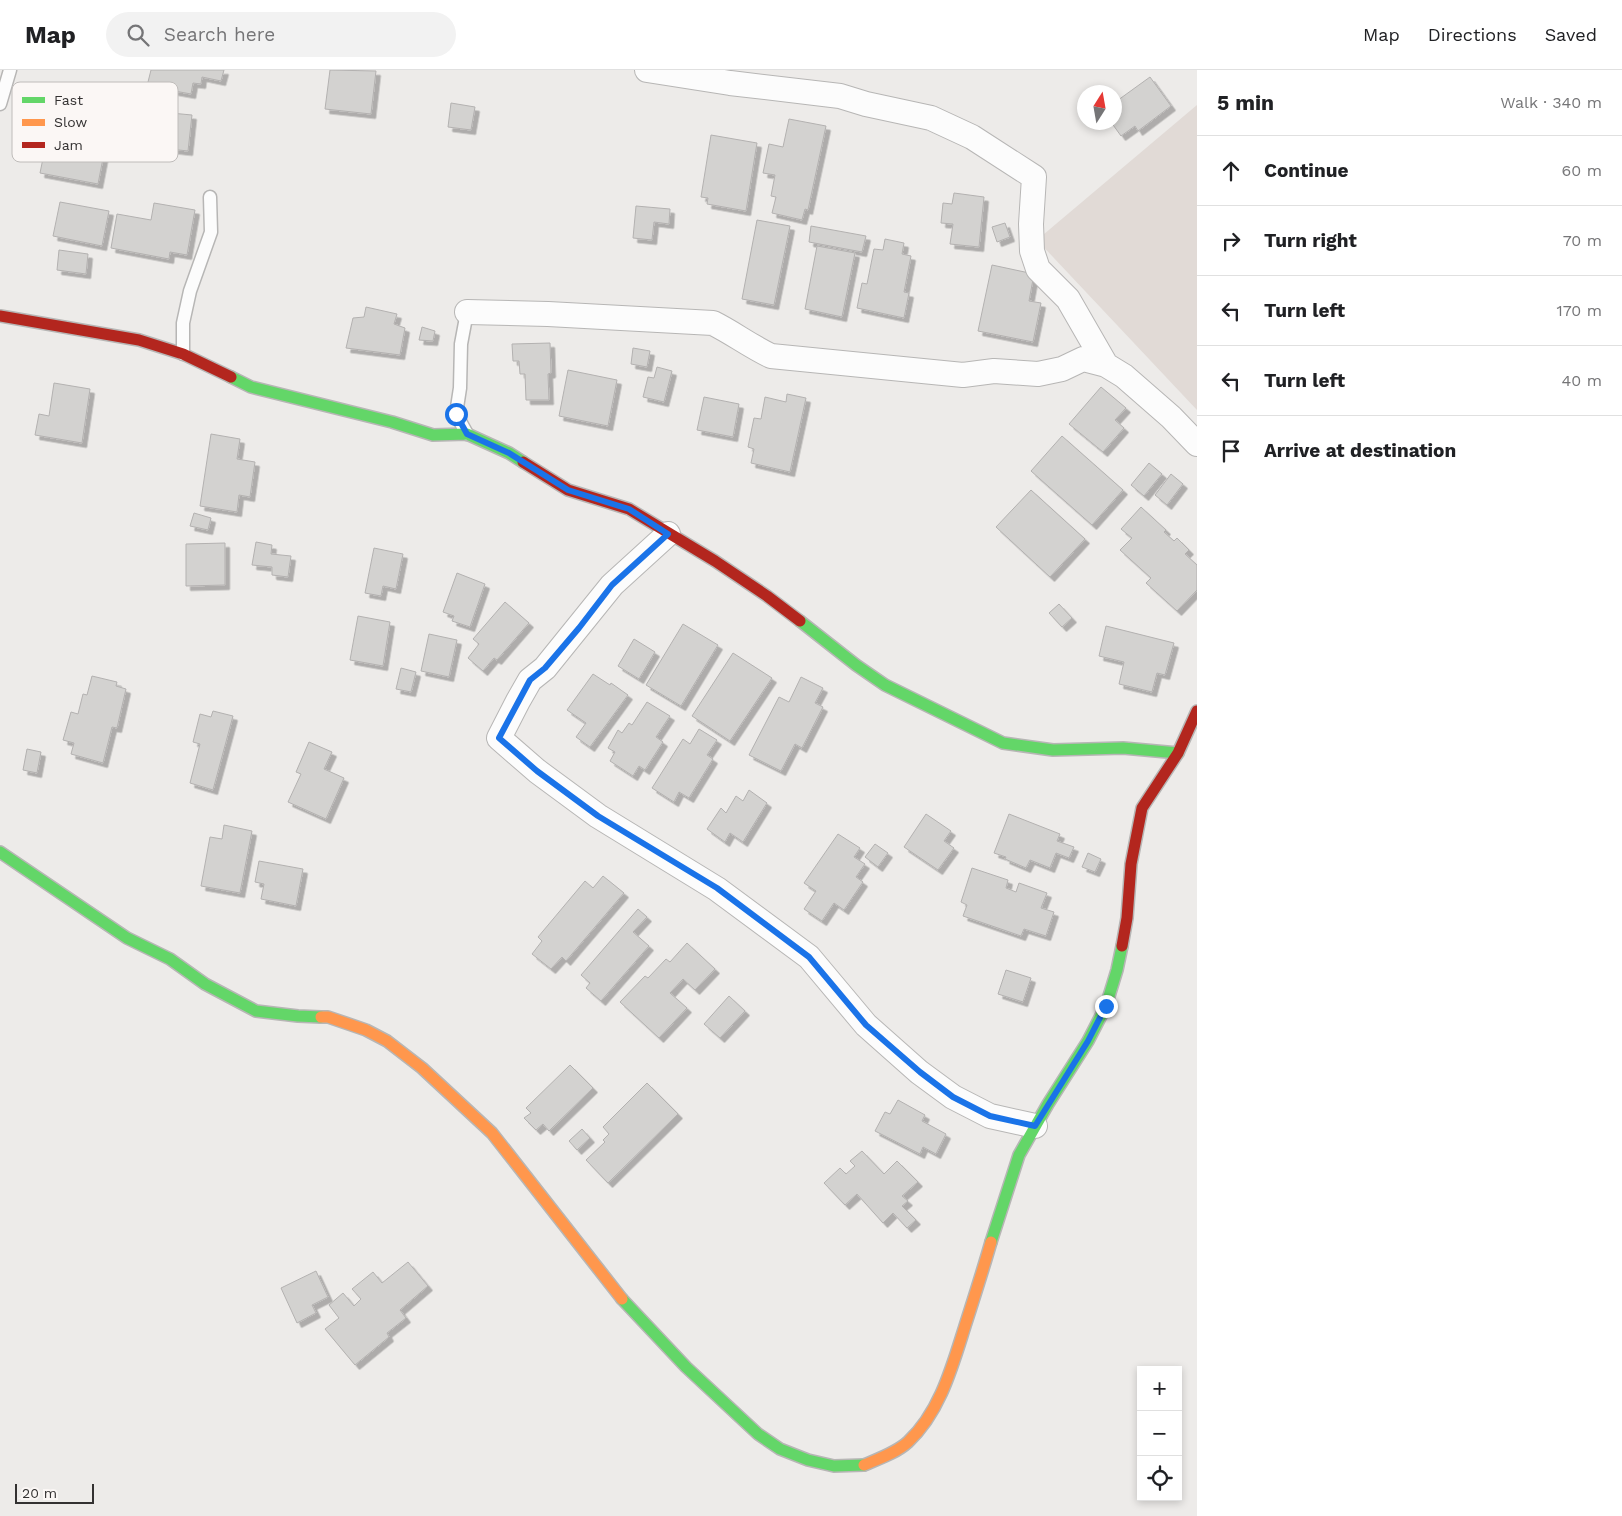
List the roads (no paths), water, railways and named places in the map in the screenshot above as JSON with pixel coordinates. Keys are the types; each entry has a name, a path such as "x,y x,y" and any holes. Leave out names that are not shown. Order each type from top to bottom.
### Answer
{"street":[{"path":"648,70 730,83 840,96 866,104 931,118 972,137 1008,159 1034,177 1031,224 1032,251 1038,269 1068,299 1106,364"},
{"path":"467,312 548,314 713,323 770,356 963,375 994,371 1038,374 1062,369 1083,360 1106,364 1124,376 1171,417 1197,444"},
{"path":"0,316 140,340 183,354 251,387 392,422 433,435 467,434 509,453 568,490 629,509 715,561 767,596 885,685 1003,743 1053,750 1123,748 1178,752"},
{"path":"668,534 612,585 545,668 530,680 499,738 537,771 598,816 717,888 809,957 866,1025 913,1066 953,1097 990,1116 1035,1126"},
{"path":"0,852 128,938 170,959 205,984 256,1011 290,1016 328,1017 366,1030 387,1041 422,1068 492,1133 624,1302 686,1366 758,1434 780,1449 808,1460 834,1466 862,1466 888,1456 907,1443 926,1421 938,1400 951,1370 1019,1155 1088,1041 1106,1006 1127,918 1131,864 1142,808 1178,752 1197,711"}],"lane":[{"path":"0,104 10,70"},
{"path":"183,354 183,323 190,291 211,232 210,197"},
{"path":"467,312 461,344 460,388 456,414 467,434"}]}
